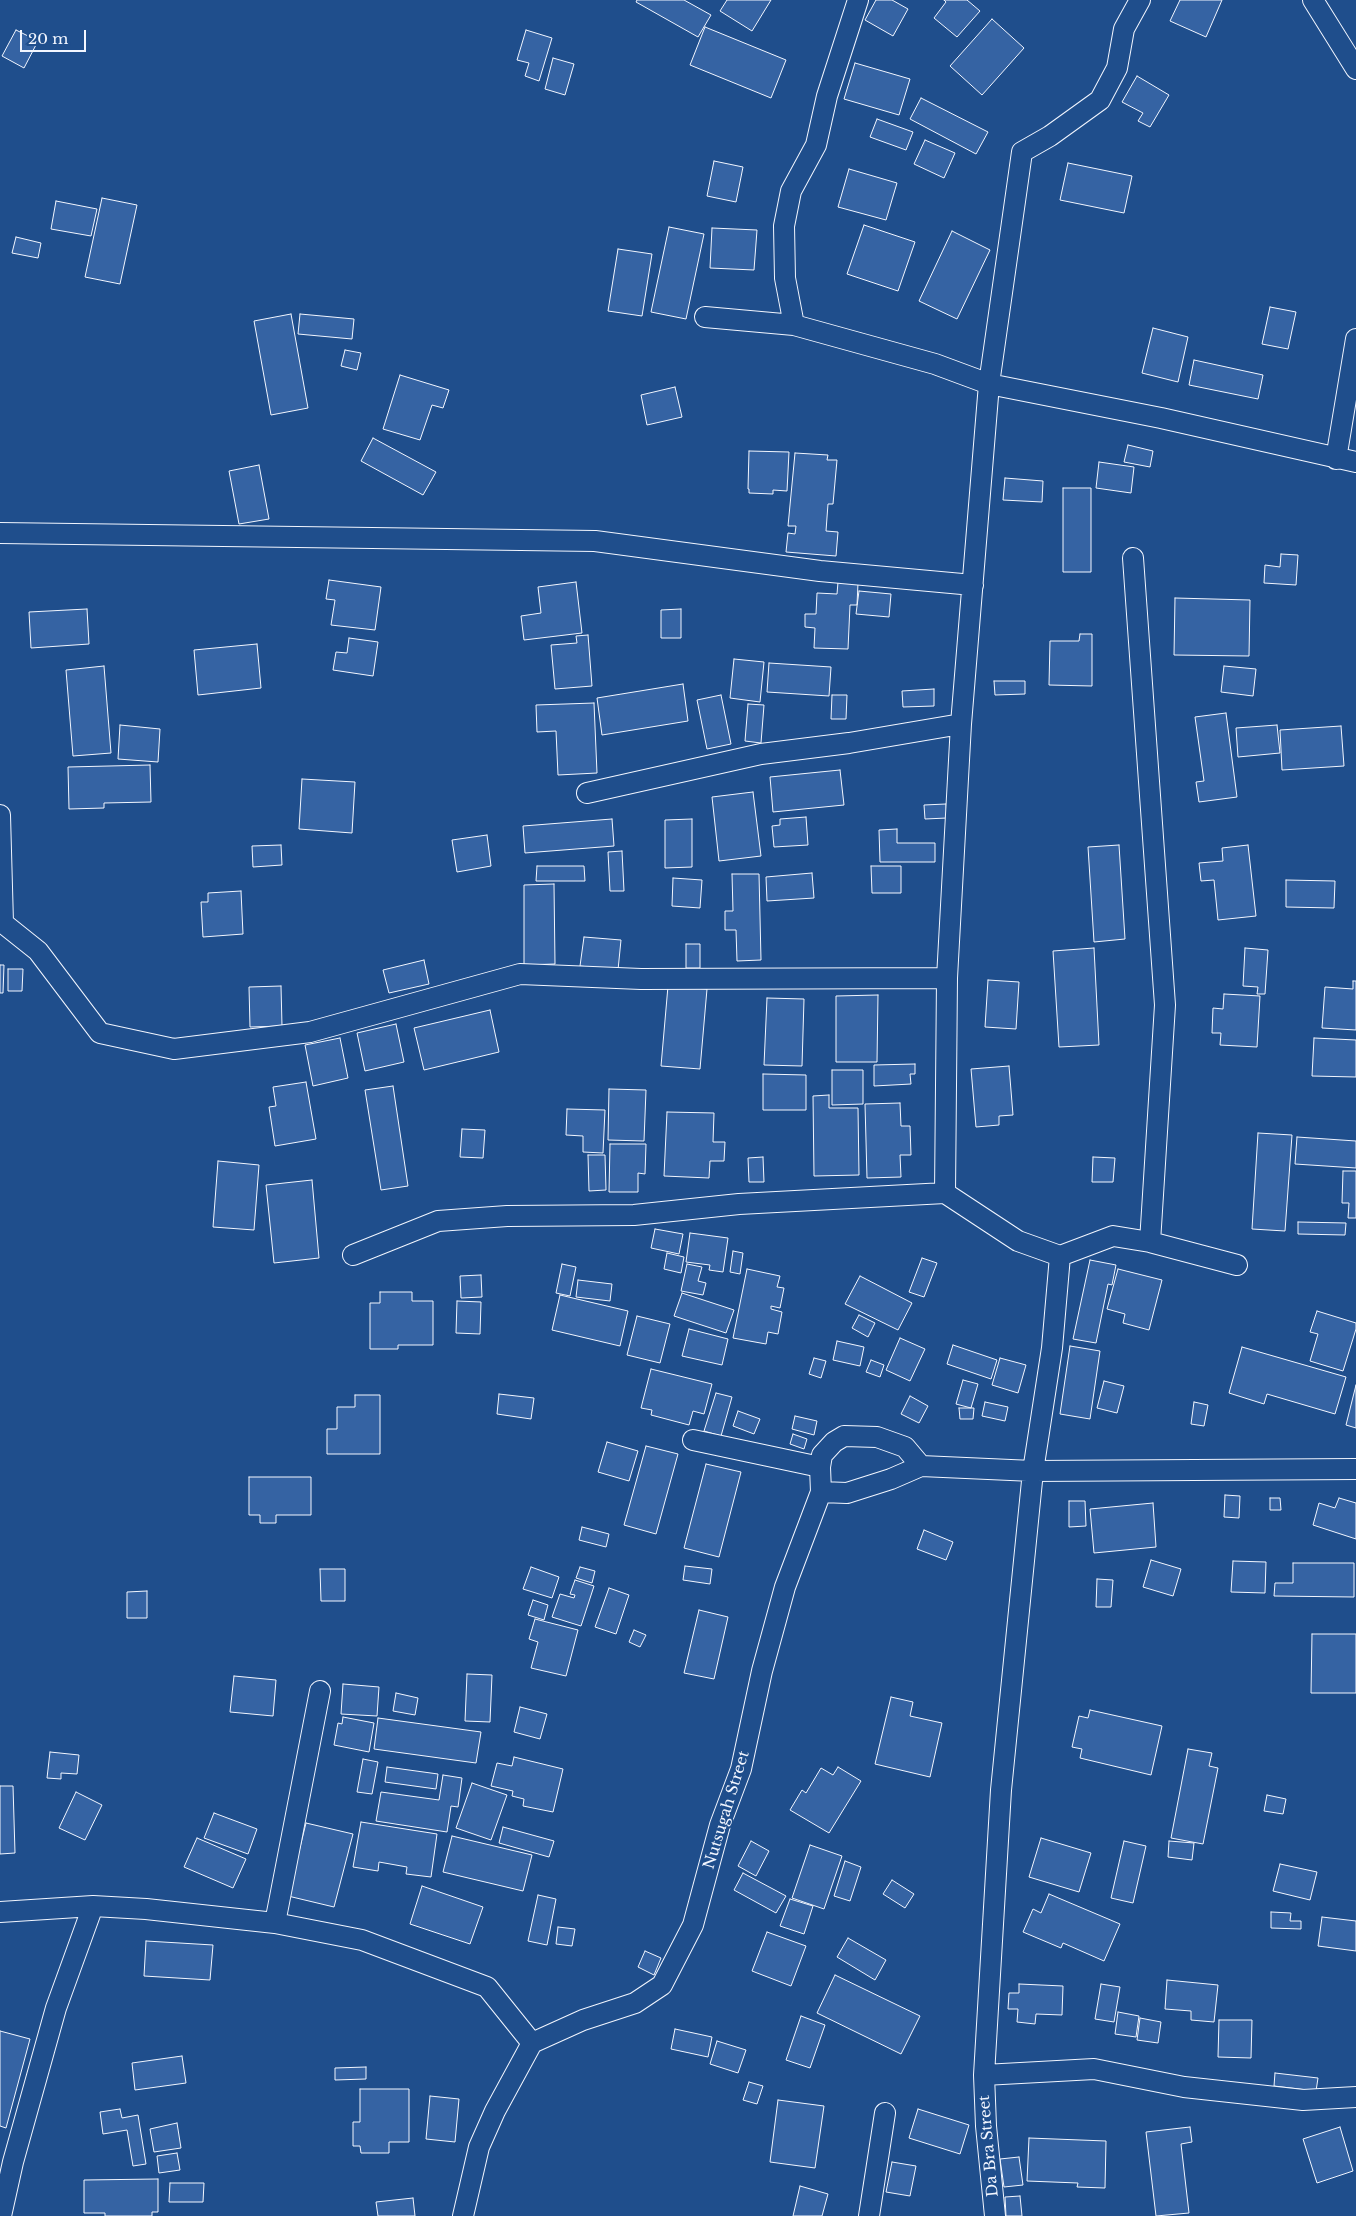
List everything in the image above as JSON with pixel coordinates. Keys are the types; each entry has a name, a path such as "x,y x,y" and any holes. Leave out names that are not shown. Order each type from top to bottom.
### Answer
{"street":[{"path":"794,325 784,278 784,226 791,191 816,145 827,96 858,0"},
{"path":"945,1193 947,978 961,724 989,384 1022,152 1050,136 1100,100 1117,68 1124,30 1140,0"},
{"path":"1313,0 1356,68"},
{"path":"705,317 794,325 935,364 989,384 1151,416 1346,460 1356,339"},
{"path":"0,533 594,541 820,570 973,584"},
{"path":"1133,558 1165,1005 1150,1242"},
{"path":"587,793 761,754 849,743 961,724"},
{"path":"0,815 2,923 38,951 100,1033 174,1049 310,1032 520,974 641,978 947,978"},
{"path":"352,1255 438,1221 507,1216 634,1215 739,1204 945,1193 1018,1241 1060,1256 1113,1236 1150,1242 1237,1265"},
{"name":"Da Bra Street","path":"996,2216 986,2126 984,2075 1001,1790 1033,1471 1052,1348 1060,1256"},
{"path":"920,1466 905,1447 877,1437 844,1436 834,1442 822,1455 820,1467 821,1492 847,1493 891,1479 920,1466 1033,1471 1356,1468"},
{"path":"694,1440 820,1467"},
{"name":"Nutsugah Street","path":"532,2043 583,2020 635,2003 662,1985 693,1925 720,1825 742,1769 762,1671 785,1587 821,1492"},
{"path":"275,1923 320,1691"},
{"path":"0,1912 93,1906 206,1914 275,1923 362,1940 488,1986 532,2043 495,2111 479,2147 463,2216"},
{"path":"2,2216 6,2161 56,2008 93,1906"},
{"path":"984,2075 1094,2069 1184,2087 1293,2098 1356,2097"},
{"path":"869,2216 885,2113"}],"building":[{"path":"637,0 684,0 711,15 698,37 636,2"},
{"path":"727,0 771,0 752,31 720,11"},
{"path":"876,0 892,0 908,9 893,36 865,20"},
{"path":"944,0 967,0 980,11 957,37 934,18 946,2"},
{"path":"1180,0 1222,0 1206,37 1170,21"},
{"path":"992,19 1024,48 982,95 950,66"},
{"path":"705,27 786,60 771,98 690,65"},
{"path":"16,30 38,41 24,68 2,56"},
{"path":"526,30 552,38 539,81 525,76 529,63 517,60"},
{"path":"553,58 574,64 565,95 545,89"},
{"path":"855,63 910,79 899,115 844,99"},
{"path":"1137,76 1169,95 1150,127 1138,121 1143,113 1122,102"},
{"path":"921,98 988,132 976,154 910,119"},
{"path":"877,119 913,132 906,150 870,137"},
{"path":"925,140 955,153 944,178 914,164"},
{"path":"714,161 743,167 736,202 707,196"},
{"path":"1068,163 1132,176 1124,213 1060,200"},
{"path":"849,169 897,183 886,220 838,207"},
{"path":"102,198 137,205 120,284 85,277"},
{"path":"56,201 97,209 91,236 51,229"},
{"path":"864,225 915,242 898,291 847,274"},
{"path":"669,227 704,234 686,319 651,312"},
{"path":"712,228 757,230 754,270 710,268"},
{"path":"952,231 990,250 957,319 919,301"},
{"path":"16,237 41,243 38,258 12,253"},
{"path":"618,249 652,254 642,316 608,311"},
{"path":"1270,307 1296,312 1288,349 1262,344"},
{"path":"291,314 308,408 271,415 254,321"},
{"path":"300,314 354,319 352,339 298,334"},
{"path":"1153,328 1188,337 1178,382 1142,373"},
{"path":"345,350 361,353 357,370 341,366"},
{"path":"1194,360 1263,375 1258,399 1189,385"},
{"path":"400,375 449,390 443,408 432,405 420,440 383,429"},
{"path":"675,387 682,417 647,425 641,395"},
{"path":"373,438 436,472 423,495 361,461"},
{"path":"1128,445 1153,451 1150,467 1124,462"},
{"path":"749,451 789,452 787,491 773,490 773,494 749,493"},
{"path":"795,453 828,455 827,460 837,460 833,504 828,504 826,531 838,532 836,556 786,552 788,533 795,534 796,526 788,526"},
{"path":"1099,462 1134,467 1131,493 1096,488"},
{"path":"259,465 269,519 239,524 229,471"},
{"path":"1005,478 1043,481 1042,502 1003,500"},
{"path":"1063,488 1091,488 1091,572 1063,572"},
{"path":"1281,554 1298,555 1296,585 1264,583 1265,565 1280,567"},
{"path":"329,580 381,587 375,630 331,625 335,600 326,599"},
{"path":"576,582 582,633 524,640 521,616 541,613 538,587"},
{"path":"838,582 858,583 857,605 850,605 848,649 814,648 815,628 805,627 805,614 816,614 817,593 837,594"},
{"path":"859,591 891,594 889,617 856,614"},
{"path":"1175,598 1250,600 1249,656 1174,655"},
{"path":"87,609 89,644 31,648 29,612"},
{"path":"681,609 681,638 661,638 661,610"},
{"path":"1080,634 1092,634 1092,686 1049,685 1050,641 1079,641"},
{"path":"588,635 592,686 555,689 551,645 577,643 576,636"},
{"path":"349,638 378,642 373,676 333,670 336,652 347,653"},
{"path":"257,644 261,688 198,695 194,650"},
{"path":"734,659 764,662 760,702 730,698"},
{"path":"769,663 831,667 829,696 767,692"},
{"path":"104,666 111,753 73,756 66,670"},
{"path":"1224,666 1256,669 1253,696 1221,692"},
{"path":"994,681 1025,681 1025,694 995,695"},
{"path":"683,684 688,721 602,735 597,698"},
{"path":"934,689 934,706 903,707 902,691"},
{"path":"721,695 731,744 707,749 697,700"},
{"path":"832,695 847,695 846,719 831,719"},
{"path":"594,703 597,773 558,775 556,731 537,732 536,705"},
{"path":"748,704 764,705 761,743 745,741"},
{"path":"1226,713 1237,797 1199,802 1196,782 1204,781 1195,717"},
{"path":"120,725 160,729 158,762 118,759"},
{"path":"1277,725 1280,753 1238,757 1236,728"},
{"path":"1341,726 1344,766 1282,770 1280,730"},
{"path":"150,765 151,802 104,803 104,808 69,809 68,767"},
{"path":"840,770 844,805 773,812 770,777"},
{"path":"302,779 355,782 352,833 299,829"},
{"path":"753,792 761,856 719,861 712,797"},
{"path":"946,804 947,818 925,819 924,805"},
{"path":"806,817 808,845 774,847 772,826 780,825 780,819"},
{"path":"612,819 614,846 525,853 523,826"},
{"path":"692,819 692,867 665,868 665,820"},
{"path":"897,829 897,843 935,843 935,862 880,862 879,830"},
{"path":"487,835 491,866 457,872 452,840"},
{"path":"281,845 282,865 253,867 252,846"},
{"path":"1119,845 1125,939 1094,942 1088,847"},
{"path":"1248,845 1256,916 1218,920 1214,880 1201,881 1199,863 1223,861 1222,848"},
{"path":"622,851 624,891 610,891 608,852"},
{"path":"537,866 584,866 585,881 536,881"},
{"path":"871,866 901,866 901,893 872,893"},
{"path":"812,873 814,898 767,901 766,877"},
{"path":"732,874 759,874 761,960 737,961 736,930 725,930 725,911 733,911"},
{"path":"673,878 702,880 700,908 672,906"},
{"path":"1286,880 1335,881 1334,908 1286,907"},
{"path":"554,884 555,964 524,965 524,885"},
{"path":"241,891 243,934 203,937 201,902 208,902 208,893"},
{"path":"584,937 621,940 618,970 580,966"},
{"path":"686,944 700,944 700,968 686,968"},
{"path":"1094,948 1099,1045 1059,1047 1053,951"},
{"path":"1245,948 1268,950 1265,994 1257,994 1258,987 1243,986"},
{"path":"424,960 429,984 389,993 383,970"},
{"path":"0,965 4,965 3,993 0,993"},
{"path":"8,969 23,969 22,991 8,991"},
{"path":"988,980 1019,982 1016,1029 985,1027"},
{"path":"1353,981 1356,981 1356,1030 1322,1028 1325,987 1353,989"},
{"path":"281,986 282,1026 250,1027 249,987"},
{"path":"668,986 707,989 700,1069 661,1066"},
{"path":"1224,994 1260,996 1257,1047 1220,1045 1221,1033 1212,1033 1213,1008 1223,1009"},
{"path":"878,995 877,1062 836,1062 836,996"},
{"path":"767,998 804,999 802,1066 764,1065"},
{"path":"490,1010 499,1052 424,1070 414,1028"},
{"path":"396,1024 404,1062 365,1071 357,1033"},
{"path":"340,1038 348,1078 313,1086 305,1045"},
{"path":"1314,1038 1356,1040 1356,1077 1312,1076"},
{"path":"915,1064 915,1074 910,1074 911,1084 874,1086 874,1065"},
{"path":"1009,1066 1013,1115 999,1116 999,1125 976,1127 971,1069"},
{"path":"832,1070 863,1070 863,1104 832,1105"},
{"path":"763,1074 806,1075 806,1110 763,1110"},
{"path":"306,1082 316,1139 275,1146 269,1107 276,1106 273,1087"},
{"path":"393,1086 408,1186 381,1190 365,1090"},
{"path":"609,1089 646,1090 644,1141 608,1140"},
{"path":"829,1095 829,1108 858,1108 859,1175 814,1176 813,1096"},
{"path":"900,1103 901,1126 910,1126 911,1155 900,1155 901,1177 867,1178 865,1104"},
{"path":"567,1109 605,1110 603,1153 583,1152 583,1136 566,1135"},
{"path":"667,1112 714,1113 713,1142 725,1142 724,1161 710,1161 709,1178 664,1176"},
{"path":"462,1129 485,1130 483,1158 460,1157"},
{"path":"1258,1133 1292,1135 1285,1231 1252,1229"},
{"path":"1297,1137 1356,1141 1356,1168 1295,1164"},
{"path":"610,1144 646,1144 645,1174 638,1173 638,1192 609,1192"},
{"path":"588,1155 605,1155 606,1190 589,1191"},
{"path":"763,1157 764,1182 749,1182 748,1158"},
{"path":"1093,1157 1115,1158 1113,1182 1092,1182"},
{"path":"218,1161 259,1165 254,1230 213,1227"},
{"path":"1343,1171 1356,1171 1356,1218 1348,1218 1349,1203 1342,1203"},
{"path":"312,1180 319,1258 274,1263 266,1185"},
{"path":"1298,1222 1346,1223 1345,1235 1298,1234"},
{"path":"655,1229 683,1234 679,1254 651,1248"},
{"path":"690,1233 728,1238 723,1272 709,1270 710,1265 686,1262"},
{"path":"733,1251 743,1253 740,1274 730,1272"},
{"path":"667,1253 684,1257 681,1273 664,1269"},
{"path":"922,1258 937,1263 924,1297 909,1292"},
{"path":"1090,1260 1116,1265 1112,1285 1108,1284 1096,1343 1073,1339"},
{"path":"562,1264 576,1267 570,1296 556,1293"},
{"path":"687,1264 702,1267 698,1281 706,1283 703,1295 681,1291"},
{"path":"747,1269 780,1276 777,1287 784,1288 780,1308 771,1306 771,1309 782,1312 778,1334 768,1332 766,1344 733,1338"},
{"path":"1118,1269 1162,1280 1149,1330 1123,1323 1125,1314 1107,1309"},
{"path":"481,1275 482,1297 461,1298 460,1276"},
{"path":"860,1276 912,1303 898,1330 845,1304"},
{"path":"578,1280 612,1284 610,1301 576,1297"},
{"path":"380,1292 412,1292 412,1301 433,1301 433,1345 398,1345 398,1349 370,1349 370,1303 380,1303"},
{"path":"682,1293 734,1310 726,1333 674,1316"},
{"path":"560,1295 628,1311 620,1346 552,1330"},
{"path":"457,1301 481,1302 480,1334 456,1333"},
{"path":"1317,1311 1356,1323 1356,1329 1343,1371 1310,1361 1318,1334 1310,1332"},
{"path":"859,1315 875,1323 868,1337 852,1328"},
{"path":"637,1316 670,1324 660,1363 627,1355"},
{"path":"689,1329 728,1339 722,1365 682,1356"},
{"path":"900,1338 925,1349 910,1381 886,1370"},
{"path":"837,1341 864,1347 860,1366 833,1360"},
{"path":"953,1345 997,1360 991,1379 947,1364"},
{"path":"1070,1346 1100,1351 1090,1419 1060,1414"},
{"path":"1242,1347 1346,1377 1335,1414 1267,1394 1264,1404 1229,1393"},
{"path":"814,1358 826,1361 821,1378 809,1374"},
{"path":"1000,1358 1026,1365 1018,1393 992,1385"},
{"path":"871,1360 884,1365 880,1377 866,1372"},
{"path":"651,1369 712,1384 704,1414 693,1411 689,1425 651,1415 652,1410 641,1408"},
{"path":"963,1380 978,1384 971,1408 956,1404"},
{"path":"1104,1381 1124,1386 1117,1413 1097,1408"},
{"path":"1356,1385 1356,1428 1346,1425"},
{"path":"716,1393 732,1397 721,1436 704,1431"},
{"path":"499,1394 534,1398 531,1419 497,1414"},
{"path":"355,1395 380,1395 380,1454 327,1454 327,1429 337,1429 337,1407 355,1407"},
{"path":"910,1396 928,1406 919,1423 901,1414"},
{"path":"985,1402 1008,1407 1005,1421 982,1416"},
{"path":"1194,1402 1208,1405 1204,1426 1191,1424"},
{"path":"959,1408 974,1408 973,1419 960,1419"},
{"path":"738,1411 760,1419 754,1434 733,1426"},
{"path":"795,1416 817,1421 814,1435 792,1429"},
{"path":"793,1434 807,1439 804,1449 790,1444"},
{"path":"607,1442 638,1451 629,1481 598,1472"},
{"path":"646,1446 678,1454 656,1534 624,1525"},
{"path":"706,1464 741,1472 719,1557 684,1548"},
{"path":"249,1477 311,1477 311,1515 276,1515 276,1523 260,1523 260,1515 249,1515"},
{"path":"1225,1495 1240,1496 1239,1518 1224,1517"},
{"path":"1270,1498 1280,1498 1281,1510 1270,1510"},
{"path":"1339,1498 1356,1503 1356,1539 1313,1525 1319,1503 1335,1508"},
{"path":"1069,1501 1085,1501 1086,1526 1069,1527"},
{"path":"1153,1503 1156,1547 1094,1553 1090,1509"},
{"path":"582,1527 609,1534 606,1547 579,1540"},
{"path":"924,1530 953,1542 946,1560 917,1549"},
{"path":"1151,1560 1181,1569 1173,1596 1143,1587"},
{"path":"1233,1561 1266,1562 1265,1593 1231,1592"},
{"path":"1293,1563 1354,1563 1354,1597 1274,1596 1275,1583 1293,1583"},
{"path":"685,1566 712,1569 710,1584 683,1580"},
{"path":"531,1567 559,1577 552,1598 523,1589"},
{"path":"580,1567 595,1571 592,1583 576,1578"},
{"path":"320,1569 345,1569 345,1601 321,1601"},
{"path":"1097,1579 1113,1580 1111,1607 1096,1607"},
{"path":"575,1580 594,1586 581,1626 552,1617 560,1594 574,1598 575,1595 570,1594"},
{"path":"609,1588 629,1595 616,1634 595,1627"},
{"path":"147,1591 147,1618 127,1618 127,1592"},
{"path":"533,1600 548,1605 544,1620 528,1615"},
{"path":"699,1610 728,1617 714,1679 684,1673"},
{"path":"535,1619 578,1630 566,1676 531,1668 538,1642 529,1639"},
{"path":"634,1630 646,1635 640,1647 629,1642"},
{"path":"1312,1634 1356,1634 1356,1693 1311,1693"},
{"path":"467,1674 492,1675 490,1722 465,1721"},
{"path":"234,1676 276,1680 273,1716 230,1712"},
{"path":"343,1684 379,1687 377,1716 341,1714"},
{"path":"396,1693 418,1698 415,1715 393,1711"},
{"path":"891,1697 913,1702 910,1716 942,1723 930,1777 875,1764"},
{"path":"520,1707 547,1714 540,1739 514,1732"},
{"path":"1090,1710 1162,1726 1151,1775 1080,1758 1082,1749 1072,1747 1079,1716 1088,1718"},
{"path":"343,1717 374,1723 369,1752 334,1745 338,1723 342,1724"},
{"path":"378,1718 481,1732 476,1763 374,1749"},
{"path":"1188,1749 1212,1753 1209,1766 1218,1768 1203,1844 1171,1838"},
{"path":"50,1752 79,1755 77,1774 61,1773 61,1779 47,1778"},
{"path":"514,1757 563,1769 553,1812 523,1806 524,1799 512,1796 513,1791 491,1786 497,1763 512,1766"},
{"path":"363,1759 378,1762 372,1794 357,1792"},
{"path":"387,1767 438,1774 436,1789 385,1782"},
{"path":"838,1767 861,1781 829,1833 790,1810 802,1790 806,1793 821,1768 833,1775"},
{"path":"443,1775 462,1778 458,1807 451,1806 447,1832 376,1821 381,1792 439,1800"},
{"path":"472,1783 507,1795 491,1840 456,1828"},
{"path":"0,1786 13,1786 15,1853 0,1854"},
{"path":"76,1792 102,1805 85,1840 59,1828"},
{"path":"1267,1795 1286,1799 1283,1814 1264,1811"},
{"path":"214,1813 257,1829 248,1854 204,1838"},
{"path":"361,1822 437,1834 431,1877 406,1874 407,1867 379,1862 378,1871 353,1867"},
{"path":"306,1823 353,1834 334,1907 288,1896"},
{"path":"503,1827 554,1841 549,1857 499,1843"},
{"path":"452,1836 532,1855 523,1891 443,1872"},
{"path":"197,1838 246,1859 233,1888 184,1867"},
{"path":"1041,1838 1091,1853 1079,1892 1029,1877"},
{"path":"751,1841 769,1851 756,1876 738,1866"},
{"path":"1124,1841 1146,1846 1133,1903 1111,1898"},
{"path":"1169,1841 1194,1843 1192,1860 1168,1857"},
{"path":"810,1845 842,1856 824,1909 792,1898"},
{"path":"845,1861 861,1867 850,1901 834,1896"},
{"path":"1280,1864 1317,1872 1310,1900 1273,1891"},
{"path":"743,1873 786,1896 776,1913 734,1890"},
{"path":"892,1880 914,1894 905,1908 883,1894"},
{"path":"422,1886 483,1907 470,1944 410,1924"},
{"path":"1049,1894 1120,1924 1104,1961 1063,1943 1061,1948 1023,1932 1033,1909 1041,1913"},
{"path":"538,1895 556,1899 547,1945 528,1941"},
{"path":"790,1899 813,1906 804,1934 780,1926"},
{"path":"1271,1912 1291,1913 1290,1921 1301,1921 1301,1929 1271,1928"},
{"path":"1322,1917 1356,1921 1356,1951 1318,1946"},
{"path":"558,1927 575,1929 572,1946 556,1944"},
{"path":"767,1932 806,1946 791,1986 752,1971"},
{"path":"848,1938 886,1960 875,1980 837,1957"},
{"path":"146,1941 213,1945 210,1980 144,1976"},
{"path":"645,1951 661,1958 654,1975 638,1967"},
{"path":"835,1975 920,2016 901,2054 817,2013"},
{"path":"1167,1980 1218,1985 1214,2022 1191,2020 1191,2011 1165,2009"},
{"path":"1019,1984 1063,1986 1062,2015 1036,2014 1035,2024 1017,2022 1018,2009 1008,2009 1009,1993 1019,1993"},
{"path":"1101,1984 1120,1987 1114,2022 1095,2019"},
{"path":"1118,2012 1139,2016 1136,2037 1115,2034"},
{"path":"801,2016 825,2025 810,2068 786,2060"},
{"path":"1140,2018 1161,2022 1158,2043 1137,2040"},
{"path":"1219,2020 1252,2020 1251,2058 1218,2057"},
{"path":"675,2029 712,2037 708,2057 671,2049"},
{"path":"0,2031 30,2039 6,2128 0,2126"},
{"path":"717,2041 746,2050 738,2073 710,2064"},
{"path":"182,2056 186,2083 135,2090 132,2063"},
{"path":"366,2067 366,2079 335,2080 335,2068"},
{"path":"1275,2073 1318,2078 1316,2091 1274,2086"},
{"path":"749,2082 763,2086 757,2104 743,2100"},
{"path":"360,2089 409,2089 409,2142 389,2142 389,2153 361,2153 360,2146 353,2146 353,2122 360,2122"},
{"path":"430,2096 459,2099 455,2142 426,2139"},
{"path":"778,2100 824,2106 815,2168 770,2162"},
{"path":"120,2109 122,2118 138,2115 146,2164 133,2166 127,2130 103,2134 100,2112"},
{"path":"918,2109 969,2125 960,2154 909,2138"},
{"path":"177,2123 181,2148 154,2152 150,2129"},
{"path":"1190,2127 1192,2142 1181,2144 1189,2213 1156,2216 1146,2132"},
{"path":"1340,2127 1353,2171 1317,2183 1303,2139"},
{"path":"1029,2138 1106,2141 1105,2188 1077,2187 1078,2183 1027,2181"},
{"path":"177,2153 180,2170 159,2173 157,2156"},
{"path":"1019,2157 1023,2185 1004,2187 1000,2159"},
{"path":"892,2162 916,2166 910,2196 886,2192"},
{"path":"158,2179 158,2212 152,2212 152,2216 105,2216 105,2213 84,2213 84,2180"},
{"path":"170,2183 204,2183 203,2202 169,2202"},
{"path":"800,2186 828,2194 822,2216 793,2216"},
{"path":"1020,2196 1022,2216 1006,2216 1005,2197"},
{"path":"413,2198 415,2216 378,2216 376,2202"}]}
